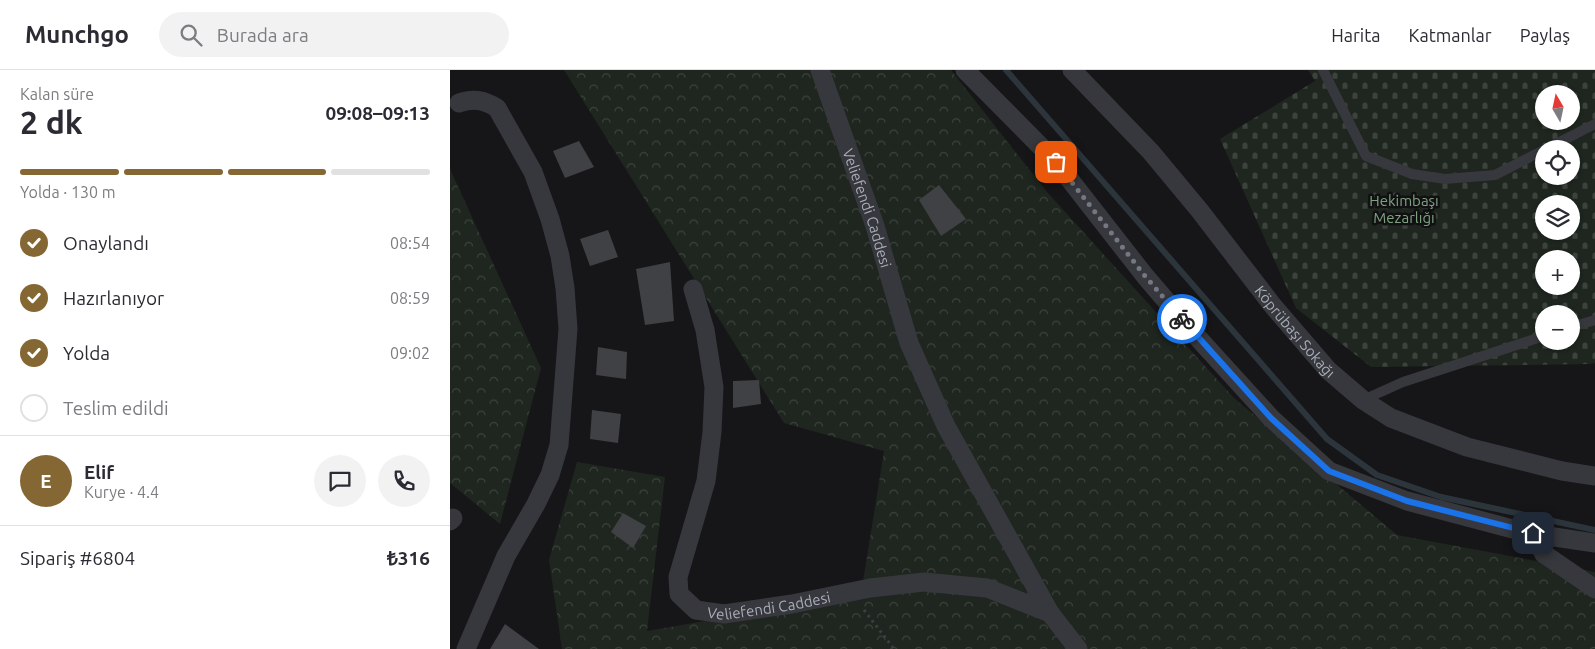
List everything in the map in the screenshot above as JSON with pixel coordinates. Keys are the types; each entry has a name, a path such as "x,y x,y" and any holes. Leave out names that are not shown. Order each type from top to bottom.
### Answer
{"street":[{"name":"Veliefendi Caddesi","path":"820,70 875,226 909,343 946,426 1050,613 1078,649"},
{"path":"965,70 1056,162 1145,276 1199,339 1271,418 1329,471 1407,501 1533,533 1595,543"},
{"name":"Köprübaşı Sokağı","path":"1072,70 1151,152 1200,211 1273,306 1328,370 1363,400 1391,418 1467,447 1562,471 1595,476"},
{"path":"458,103 479,100 488,102 497,108 533,172 550,219 560,256 568,329 561,427 557,453 550,475 506,556 466,649"},
{"name":"Veliefendi Caddesi","path":"693,289 705,330 714,387 712,432 706,481 678,577 679,594 696,610 724,614 792,604 870,588 924,582 987,588 1050,613"},
{"path":"1533,533 1544,554 1595,588"}],"lane":[{"path":"1323,70 1366,156 1412,174 1445,179 1495,175 1535,154"},
{"path":"1563,140 1595,124"},
{"path":"1580,324 1595,320"},
{"path":"1363,400 1403,382 1535,339"}],"path":[{"path":"850,592 894,649"}],"green space":[{"path":"564,70 951,70 1047,192 1234,398 1397,535 1595,572 1595,649 562,649 549,560 577,462 665,477 647,631 861,594 884,451 784,423"},
{"name":"Hekimbaşı Mezarlığı","path":"1308,70 1595,70 1595,363 1371,367 1296,308 1220,139 1315,81"},
{"path":"450,169 541,368 500,524 450,483"}],"building":[{"path":"579,141 594,167 565,178 553,151"},
{"path":"939,185 966,219 941,236 919,200"},
{"path":"608,230 618,257 590,266 580,239"},
{"path":"670,262 674,321 645,325 636,269"},
{"path":"598,347 627,352 626,379 596,375"},
{"path":"759,380 761,404 733,408 733,381"},
{"path":"592,410 621,414 618,443 590,439"},
{"path":"623,513 646,526 633,548 611,532"},
{"path":"505,624 539,649 490,649"}],"waterway":[{"path":"1006,70 1327,439 1377,475 1441,497 1595,530"}],"way so far":[{"path":"1056,162 1145,276 1182,319"}],"route":[{"path":"1182,319 1271,418 1329,471 1407,501 1533,533"}]}
